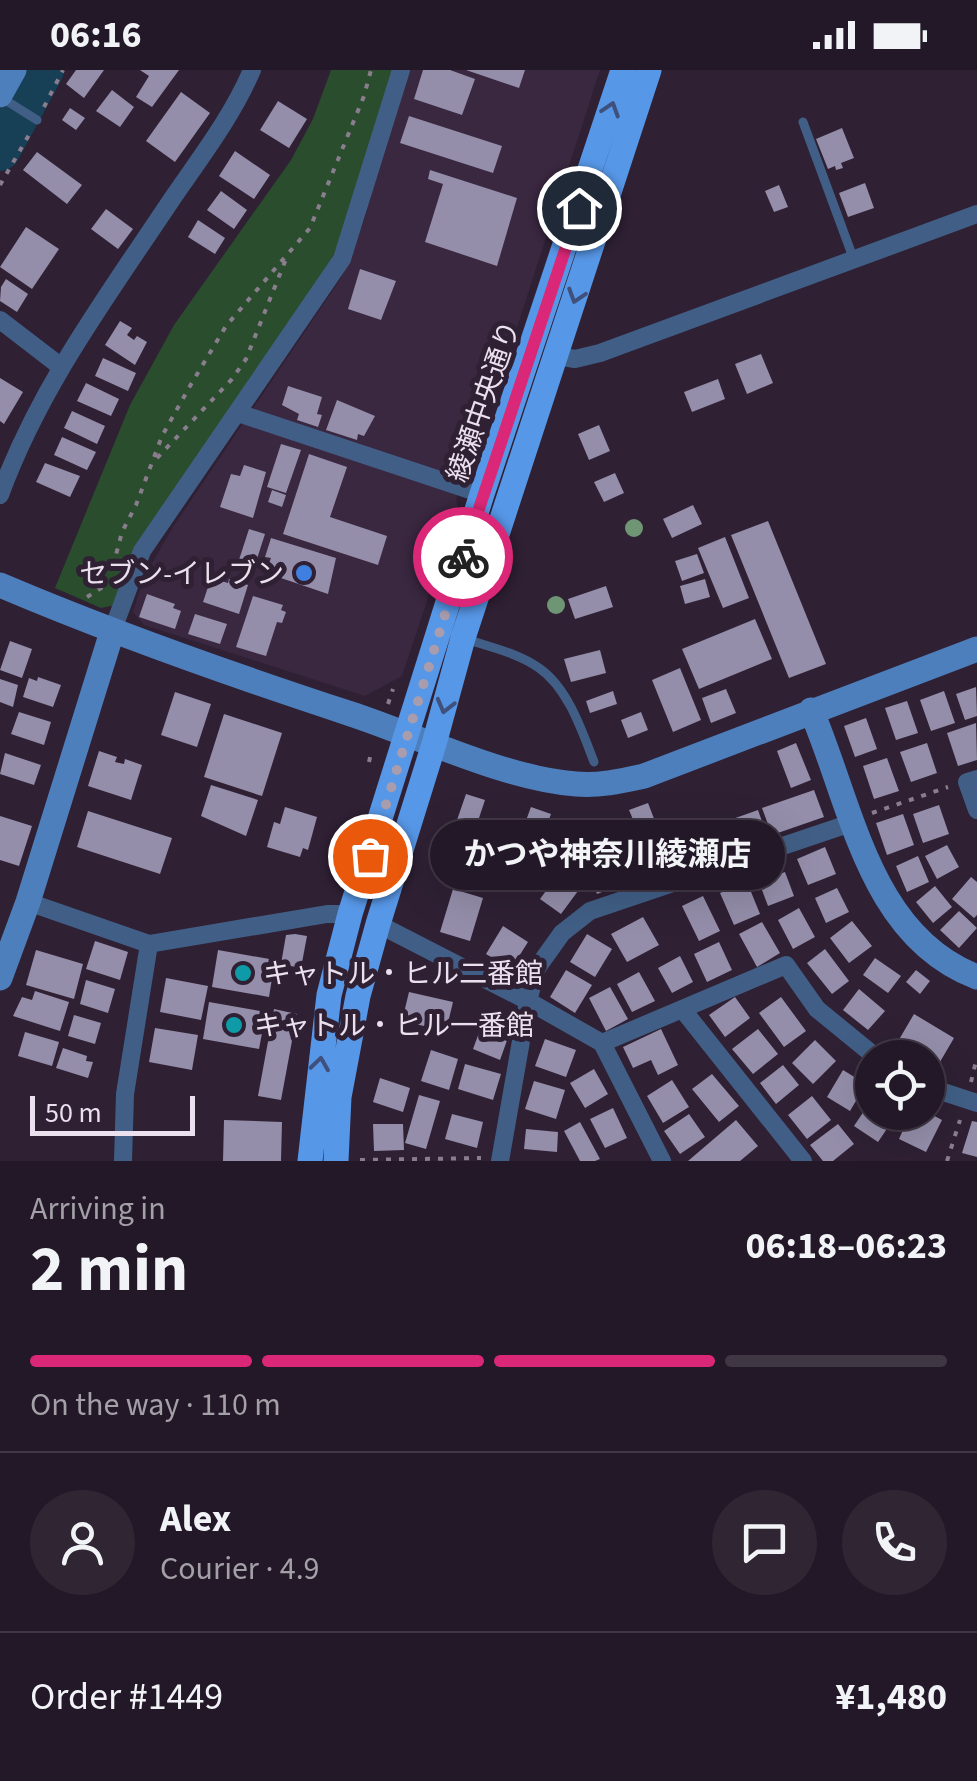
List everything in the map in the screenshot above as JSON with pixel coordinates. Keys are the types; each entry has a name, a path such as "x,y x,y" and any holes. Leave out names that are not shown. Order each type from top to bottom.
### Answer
{"main road":[{"name":"綾瀬中央通り","path":"310,1161 329,994 350,914 482,494 623,70"},
{"name":"綾瀬中央通り","path":"336,1161 339,1096 358,996 378,924 464,638 649,70"}],"street":[{"path":"3,98 14,70"},
{"path":"0,494 20,440 60,366 223,123 252,70"},
{"path":"0,978 142,551 342,259 401,70"},
{"path":"557,356 575,358 600,353 977,214"},
{"path":"0,320 60,366"},
{"path":"238,413 482,494"},
{"path":"0,585 112,632 434,744 544,780 578,784 612,783 644,776 977,649"},
{"path":"811,710 861,818 879,885 896,917 918,941 952,966 977,976"},
{"path":"972,780 977,810"},
{"path":"500,1160 537,968 562,933 590,912 861,818"},
{"path":"28,902 149,944 327,914 350,914"},
{"path":"378,924 602,1043 662,1161"},
{"path":"122,1161 125,1094 149,944"},
{"path":"602,1043 786,965 817,1009 855,1040"},
{"path":"683,1010 803,1161"},
{"path":"945,1092 977,1102"}],"lane":[{"path":"3,98 36,120"},
{"path":"803,122 854,260"},
{"path":"464,638 520,657 542,670 561,691 594,762"}],"path":[{"path":"130,580 113,566 122,532 162,436 226,326 310,228 371,70"},
{"path":"154,462 220,394 246,359 288,252"},
{"path":"84,600 108,584"},
{"path":"388,704 393,689"},
{"path":"369,762 372,754"},
{"path":"861,818 931,790 972,780"},
{"path":"354,1160 500,1160"}],"shaded area":[{"path":"404,70 600,70 503,371 456,499 458,508 402,676 365,696 144,625 133,612 144,577 173,527 341,278 364,221"}],"green space":[{"path":"331,70 396,70 336,251 116,605 101,608 55,588 130,405 174,325 291,160 313,119"}],"building":[{"path":"76,70 104,70 84,98 66,84"},
{"path":"140,70 179,70 152,107 136,97 149,76"},
{"path":"423,70 450,70 475,79 462,115 414,99"},
{"path":"466,70 525,70 519,88"},
{"path":"112,90 134,107 120,127 96,111"},
{"path":"181,92 210,113 175,162 146,141"},
{"path":"278,101 307,119 289,148 260,130"},
{"path":"70,108 85,118 76,130 62,120"},
{"path":"409,116 502,146 493,173 400,143"},
{"path":"842,128 854,158 841,163 843,168 828,169 816,139"},
{"path":"235,151 270,175 254,199 219,176"},
{"path":"37,152 82,185 67,204 23,170"},
{"path":"430,170 517,198 497,266 425,242 443,184 428,179"},
{"path":"865,183 874,208 848,217 839,193"},
{"path":"779,185 788,207 774,212 765,191"},
{"path":"221,191 247,210 234,229 207,210"},
{"path":"106,209 133,229 118,249 91,229"},
{"path":"198,220 225,238 215,254 188,237"},
{"path":"26,227 59,249 32,289 0,267"},
{"path":"360,269 396,281 381,320 348,309"},
{"path":"6,279 28,294 17,312 0,301"},
{"path":"120,321 132,328 127,335 147,342 135,365 105,345"},
{"path":"761,354 773,383 747,394 735,364"},
{"path":"103,358 136,373 128,391 95,376"},
{"path":"0,378 23,392 4,424 0,421"},
{"path":"718,379 725,399 692,412 684,392"},
{"path":"86,383 119,399 111,416 77,401"},
{"path":"288,386 322,397 318,427 297,420 299,414 282,405"},
{"path":"337,400 375,416 364,436 358,434 357,440 326,430"},
{"path":"72,411 105,426 97,444 64,428"},
{"path":"599,425 610,451 589,460 578,434"},
{"path":"62,437 96,452 87,470 54,455"},
{"path":"281,444 301,450 286,493 267,487"},
{"path":"309,454 347,467 330,517 387,536 378,565 283,534"},
{"path":"45,463 80,476 70,497 36,482"},
{"path":"244,465 266,472 253,518 220,507 231,474 240,476"},
{"path":"615,473 624,493 604,502 594,482"},
{"path":"272,490 286,495 282,507 268,502"},
{"path":"693,505 702,524 672,538 663,519"},
{"path":"768,521 826,664 789,678 731,535"},
{"path":"249,529 265,534 253,571 237,566"},
{"path":"725,537 749,598 723,608 698,548"},
{"path":"271,538 336,558 328,594 278,577 279,574 267,569 271,558 265,557"},
{"path":"697,554 704,573 682,581 675,561"},
{"path":"211,578 248,585 239,614 203,602"},
{"path":"705,579 710,597 685,604 680,586"},
{"path":"606,586 613,607 575,619 568,599"},
{"path":"147,594 175,604 173,608 181,611 175,629 139,617"},
{"path":"253,596 283,605 281,610 286,612 282,623 277,622 266,656 236,647"},
{"path":"195,614 227,624 220,644 188,634"},
{"path":"755,619 772,659 699,689 682,649"},
{"path":"10,641 32,649 22,678 0,670"},
{"path":"600,650 606,673 571,682 564,659"},
{"path":"680,668 701,720 673,732 652,680"},
{"path":"38,677 61,685 53,707 23,697 29,678 37,681"},
{"path":"0,679 18,685 13,707 0,702"},
{"path":"976,687 977,716 965,720 956,694"},
{"path":"726,689 736,713 711,723 702,698"},
{"path":"613,691 617,704 590,713 586,701"},
{"path":"944,691 955,723 931,731 920,700"},
{"path":"175,692 211,704 197,747 161,735"},
{"path":"907,701 918,733 896,740 885,708"},
{"path":"19,712 51,722 44,745 11,734"},
{"path":"641,712 648,730 628,738 621,720"},
{"path":"224,714 282,733 262,796 204,777"},
{"path":"866,718 877,749 855,757 844,726"},
{"path":"976,723 977,760 958,766 947,733"},
{"path":"796,743 811,780 791,788 777,751"},
{"path":"927,743 937,773 911,782 900,752"},
{"path":"99,751 117,757 115,762 124,764 125,759 142,765 131,800 88,786"},
{"path":"5,753 41,765 34,785 0,774"},
{"path":"887,758 899,791 874,799 863,766"},
{"path":"211,785 258,800 246,836 201,816"},
{"path":"814,790 824,817 772,835 762,808"},
{"path":"466,794 485,800 476,827 457,820"},
{"path":"648,803 658,829 640,836 629,810"},
{"path":"939,805 949,834 923,843 913,814"},
{"path":"285,807 317,817 308,850 303,848 300,857 267,847 274,822 280,824"},
{"path":"531,807 551,814 524,887 469,867 485,821 521,834"},
{"path":"758,810 767,836 719,853 710,827"},
{"path":"88,811 172,838 160,874 77,847"},
{"path":"903,814 914,845 887,855 876,823"},
{"path":"0,816 32,826 19,866 0,860"},
{"path":"556,822 580,832 565,866 542,856"},
{"path":"607,823 616,846 596,854 587,831"},
{"path":"451,824 475,833 461,872 437,864"},
{"path":"691,829 701,854 679,863 669,838"},
{"path":"650,842 660,868 639,876 629,851"},
{"path":"947,845 959,867 937,879 925,856"},
{"path":"825,847 836,874 808,885 797,859"},
{"path":"918,856 929,882 907,892 896,866"},
{"path":"606,857 617,886 597,894 586,865"},
{"path":"785,872 794,896 768,906 759,882"},
{"path":"557,876 578,891 561,914 540,899"},
{"path":"971,877 977,882 974,918 952,899"},
{"path":"747,882 760,914 734,925 720,893"},
{"path":"935,886 952,907 933,923 916,902"},
{"path":"837,888 849,912 826,923 815,898"},
{"path":"453,889 483,898 470,941 440,932"},
{"path":"703,896 720,931 699,941 682,906"},
{"path":"799,908 815,937 793,949 778,920"},
{"path":"959,911 977,928 959,948 940,930"},
{"path":"643,917 659,945 627,962 611,934"},
{"path":"852,921 872,946 849,963 830,938"},
{"path":"762,922 780,953 757,967 739,934"},
{"path":"503,926 528,942 511,969 486,954"},
{"path":"587,934 612,949 595,977 570,962"},
{"path":"286,935 307,936 301,968 281,964"},
{"path":"95,941 128,952 120,980 86,969"},
{"path":"719,942 732,970 707,982 694,954"},
{"path":"825,949 849,981 832,994 807,963"},
{"path":"36,950 83,964 74,999 26,985"},
{"name":"キャトル・ヒル二番館","path":"218,950 275,960 269,997 212,987"},
{"path":"680,956 693,982 672,993 658,968"},
{"path":"875,958 901,976 888,993 863,975"},
{"path":"566,970 592,985 575,1013 550,997"},
{"path":"916,970 930,981 920,994 906,982"},
{"path":"639,972 655,1001 632,1012 617,984"},
{"path":"166,978 208,986 201,1020 160,1012"},
{"path":"86,980 115,989 108,1013 80,1004"},
{"path":"610,987 628,1019 606,1031 589,998"},
{"path":"859,989 885,1011 868,1030 843,1010"},
{"path":"35,991 69,1002 60,1031 13,1016 22,997 32,1000"},
{"path":"409,992 453,1002 446,1031 402,1021"},
{"path":"735,997 750,1018 725,1037 709,1015"},
{"path":"781,997 806,1031 784,1047 759,1013"},
{"name":"キャトル・ヒル一番館","path":"209,1002 266,1012 259,1049 203,1039"},
{"path":"274,1009 297,1014 281,1100 258,1096"},
{"path":"914,1014 954,1038 945,1053 945,1040 899,1040"},
{"path":"74,1015 101,1023 95,1044 68,1036"},
{"path":"483,1022 510,1032 500,1060 473,1049"},
{"path":"155,1028 198,1035 192,1070 149,1062"},
{"path":"661,1029 678,1065 658,1075 651,1060 633,1068 623,1047"},
{"path":"758,1029 778,1054 753,1074 732,1049"},
{"path":"25,1032 59,1042 52,1066 18,1056"},
{"path":"545,1039 576,1050 566,1077 535,1066"},
{"path":"815,1040 836,1061 813,1084 792,1063"},
{"path":"63,1048 93,1062 88,1078 56,1068"},
{"path":"431,1050 458,1059 449,1090 421,1081"},
{"path":"465,1064 501,1074 493,1100 458,1089"},
{"path":"783,1065 799,1085 776,1104 760,1083"},
{"path":"594,1069 608,1094 585,1108 570,1083"},
{"path":"843,1070 855,1077 855,1103 850,1111 827,1097"},
{"path":"712,1074 739,1106 719,1122 692,1089"},
{"path":"380,1078 410,1088 403,1112 373,1102"},
{"path":"672,1080 689,1107 663,1123 647,1096"},
{"path":"534,1081 565,1090 556,1119 525,1109"},
{"path":"419,1095 440,1101 426,1149 405,1143"},
{"path":"812,1096 831,1120 807,1139 788,1115"},
{"path":"613,1108 627,1138 605,1148 590,1119"},
{"path":"452,1114 483,1122 477,1148 445,1139"},
{"path":"689,1114 705,1137 680,1154 664,1131"},
{"path":"224,1120 282,1122 281,1161 223,1161"},
{"path":"736,1120 758,1146 740,1161 688,1161"},
{"path":"972,1121 977,1122 977,1157 962,1153"},
{"path":"580,1122 600,1159 580,1161 564,1131"},
{"path":"373,1124 403,1124 404,1150 374,1151"},
{"path":"838,1124 854,1144 833,1161 823,1161 810,1145"},
{"path":"526,1129 558,1132 557,1152 524,1149"},
{"path":"860,1130 886,1130 878,1142"},
{"path":"903,1130 937,1130 926,1152 899,1139"}],"waterway":[{"path":"0,151 44,70"}],"way so far":[{"path":"370,856 463,557"}],"place":[{"name":"セブン-イレブン","path":"304,573"},
{"name":"かつや神奈川綾瀬店","path":"370,856"},
{"name":"キャトル・ヒル二番館","path":"243,973"},
{"name":"キャトル・ヒル一番館","path":"234,1025"}],"route":[{"path":"463,557 579,208"}]}
